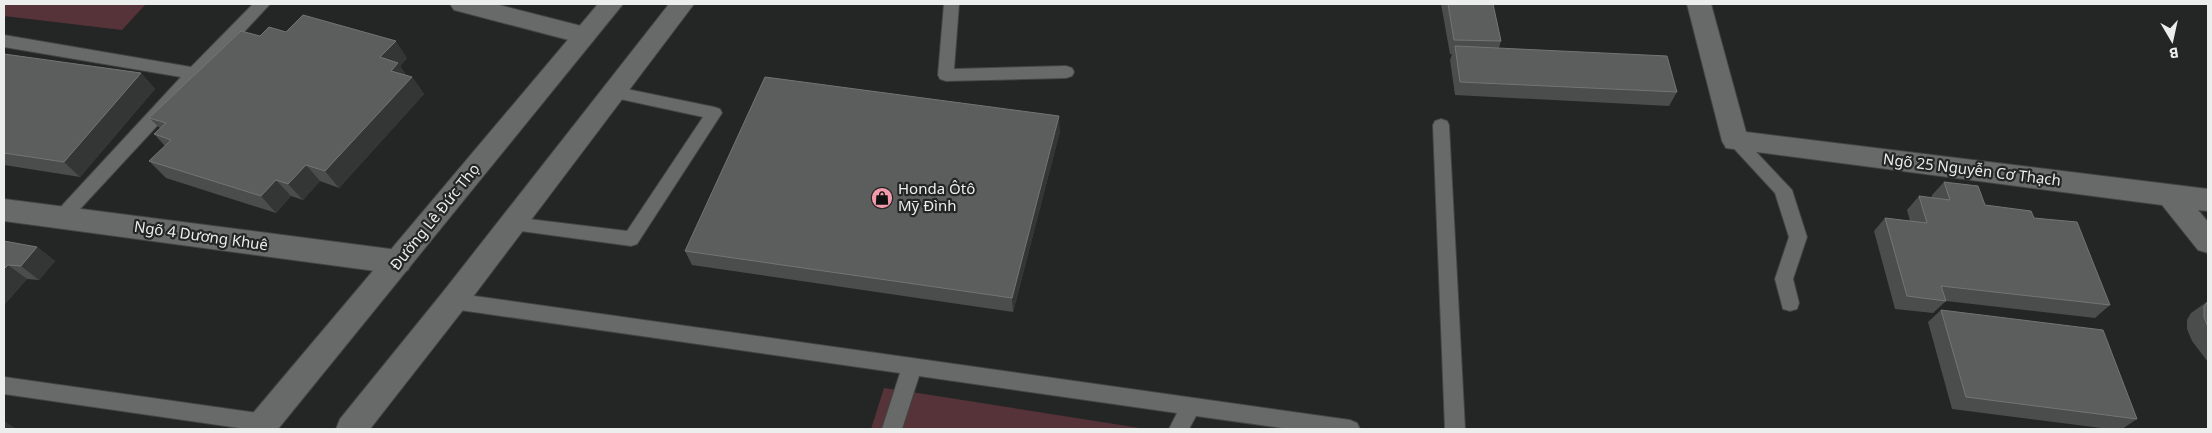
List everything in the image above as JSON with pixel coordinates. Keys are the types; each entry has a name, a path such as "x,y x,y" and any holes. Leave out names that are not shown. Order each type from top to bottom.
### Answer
{"street":[{"path":"462,4 584,35"},
{"name":"Đường Lê Đức Thọ","path":"262,426 611,4"},
{"path":"352,429 682,4"},
{"path":"1699,4 1735,141"},
{"name":"Ngõ 25 Nguyễn Cơ Thạch","path":"1735,141 2208,200"},
{"path":"2170,195 2208,242"},
{"name":"Ngõ 4 Dương Khuê","path":"4,210 398,262"}],"lane":[{"path":"62,217 194,73 262,4"},
{"path":"951,4 946,75 1066,72"},
{"path":"4,41 194,73"},
{"path":"512,224 632,239 714,113 612,92"},
{"path":"1441,125 1455,429"},
{"path":"1735,141 1783,190 1798,236 1784,279 1790,303"},
{"path":"453,301 1350,429"},
{"path":"892,429 912,367"},
{"path":"4,385 262,426"},
{"path":"1179,429 1191,406"}],"shaded area":[{"path":"4,4 146,4 122,30 4,16"},
{"path":"884,388 918,393 1146,429 871,429"}],"building":[{"path":"1448,4 1493,4 1501,41 1454,40"},
{"path":"303,15 396,41 380,57 398,63 391,71 412,77 325,171 306,165 288,184 276,180 261,196 149,161 171,140 154,134 166,123 149,118 241,31 260,36 269,27 286,32"},
{"path":"1455,46 1667,56 1677,92 1460,82"},
{"path":"4,54 141,73 64,162 4,153"},
{"name":"Honda Ôtô Mỹ Đình","path":"765,77 1059,116 1012,298 685,251"},
{"path":"1944,182 1978,186 1985,205 2031,211 2034,218 2077,222 2110,305 1941,286 1946,301 1907,296 1885,218 1927,223 1919,196 1950,200"},
{"path":"4,241 37,247 21,266 8,265 4,269"},
{"path":"2208,301 2208,327 2204,317 2204,307"},
{"path":"1941,310 2103,330 2137,419 1966,397"}],"place":[{"name":"Honda Ôtô Mỹ Đình","path":"882,198"}]}
